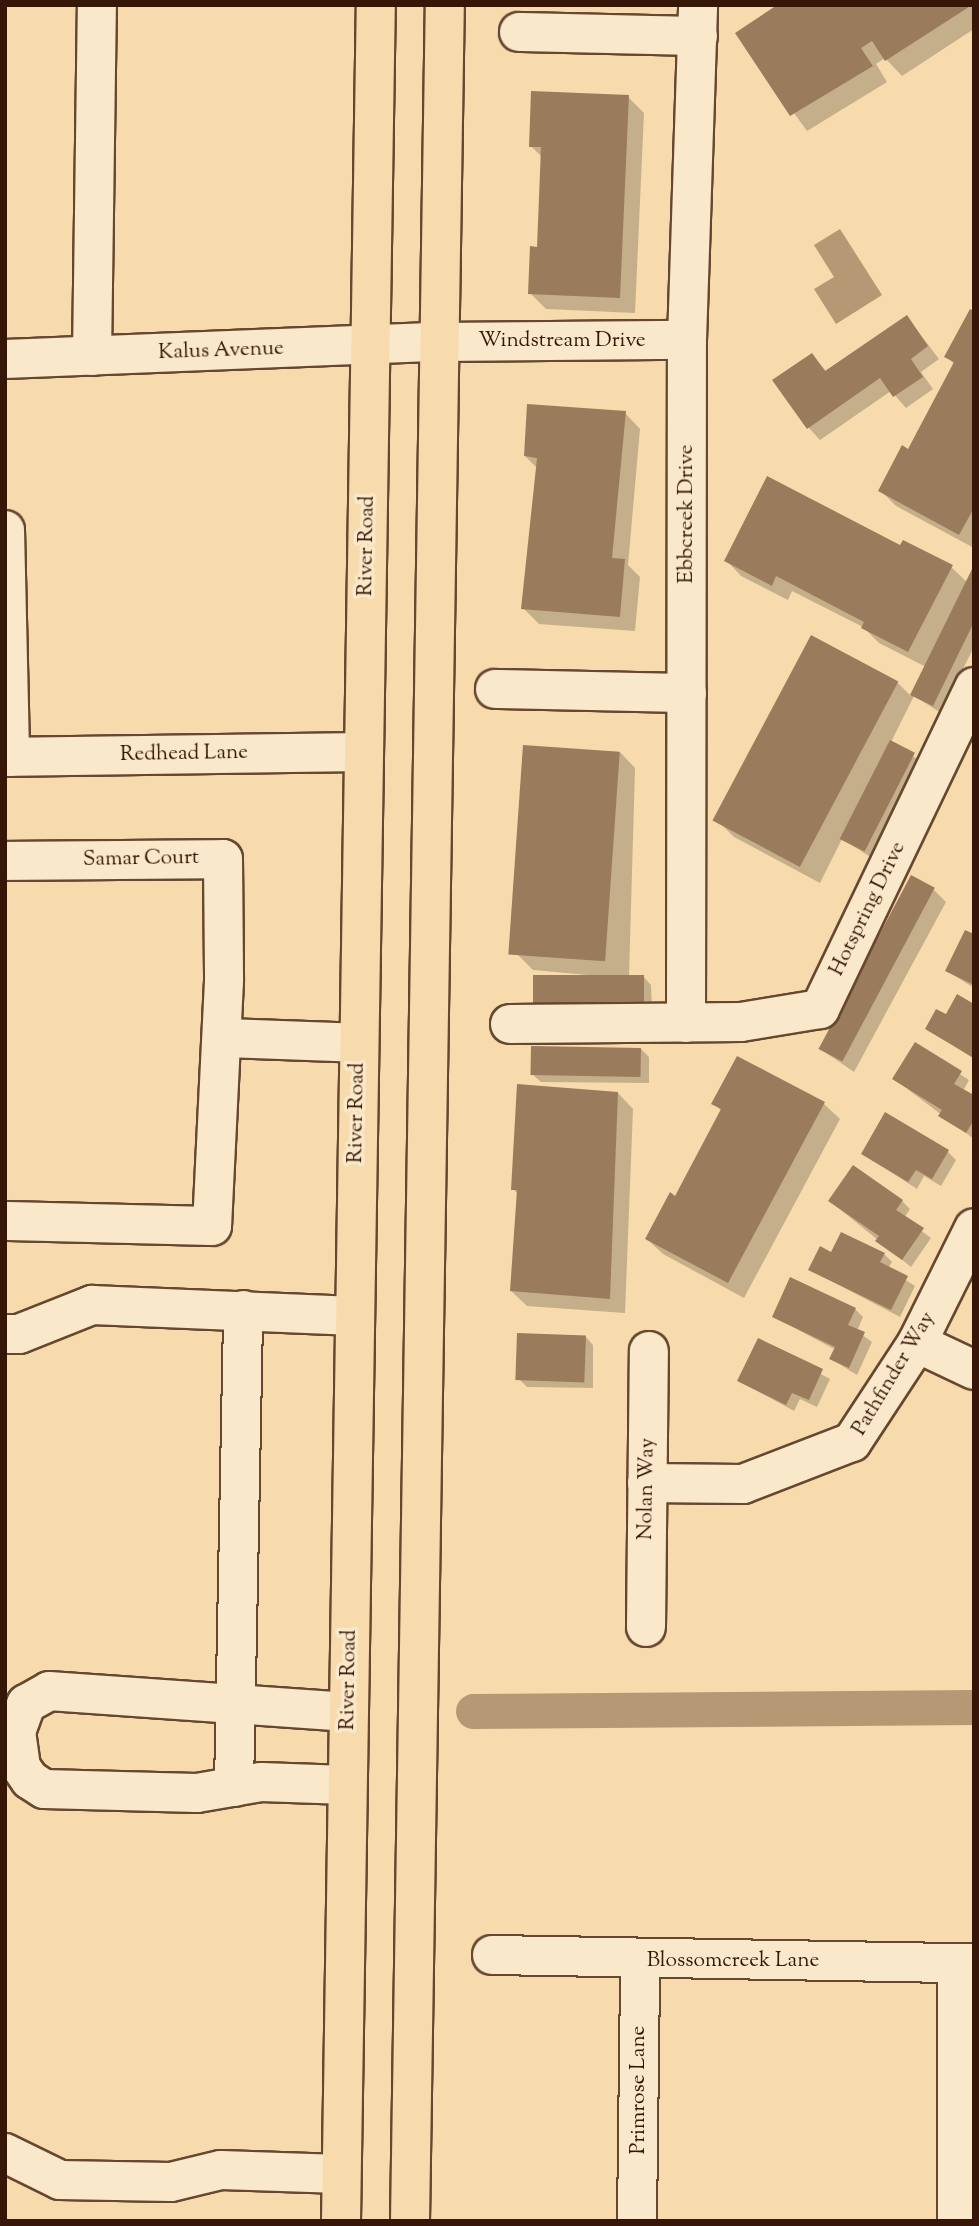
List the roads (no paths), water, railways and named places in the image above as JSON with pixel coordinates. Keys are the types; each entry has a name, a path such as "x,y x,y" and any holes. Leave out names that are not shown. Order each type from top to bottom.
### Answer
{"main road":[{"name":"River Road","path":"341,2221 367,345 376,5"},
{"path":"410,2221 437,342 445,5"}],"street":[{"path":"92,356 97,5"},
{"path":"519,32 698,21"},
{"name":"Ebbcreek Drive","path":"687,1023 687,340 698,21"},
{"name":"Windstream Drive","path":"437,342 687,340"},
{"name":"Kalus Avenue","path":"5,359 437,342"},
{"path":"5,530 8,757"},
{"name":"Hotspring Drive","path":"687,1023 741,1022 820,1009 974,687"},
{"path":"495,689 687,693"},
{"name":"Redhead Lane","path":"8,757 363,752"},
{"name":"Samar Court","path":"5,861 223,859 223,1038 212,1226 5,1221"},
{"path":"510,1024 687,1023"},
{"path":"223,1038 358,1043"},
{"name":"Pathfinder Way","path":"648,1483 743,1484 852,1443 917,1343 974,1228"},
{"path":"5,1334 19,1334 92,1305 355,1316"},
{"path":"234,1787 238,1703 243,1310"},
{"path":"917,1343 974,1370"},
{"name":"Nolan Way","path":"646,1627 649,1351"},
{"path":"347,1785 261,1782 197,1793 44,1789 30,1780 21,1767 16,1732 26,1704 49,1692 348,1712"},
{"name":"Blossomcreek Lane","path":"492,1955 640,1960 965,1963"},
{"name":"Primrose Lane","path":"637,2221 640,1960"},
{"path":"957,2221 965,1963"},
{"path":"5,2153 60,2180 171,2182 221,2170 341,2174"}],"waterway":[{"path":"473,1711 974,1707"}]}
